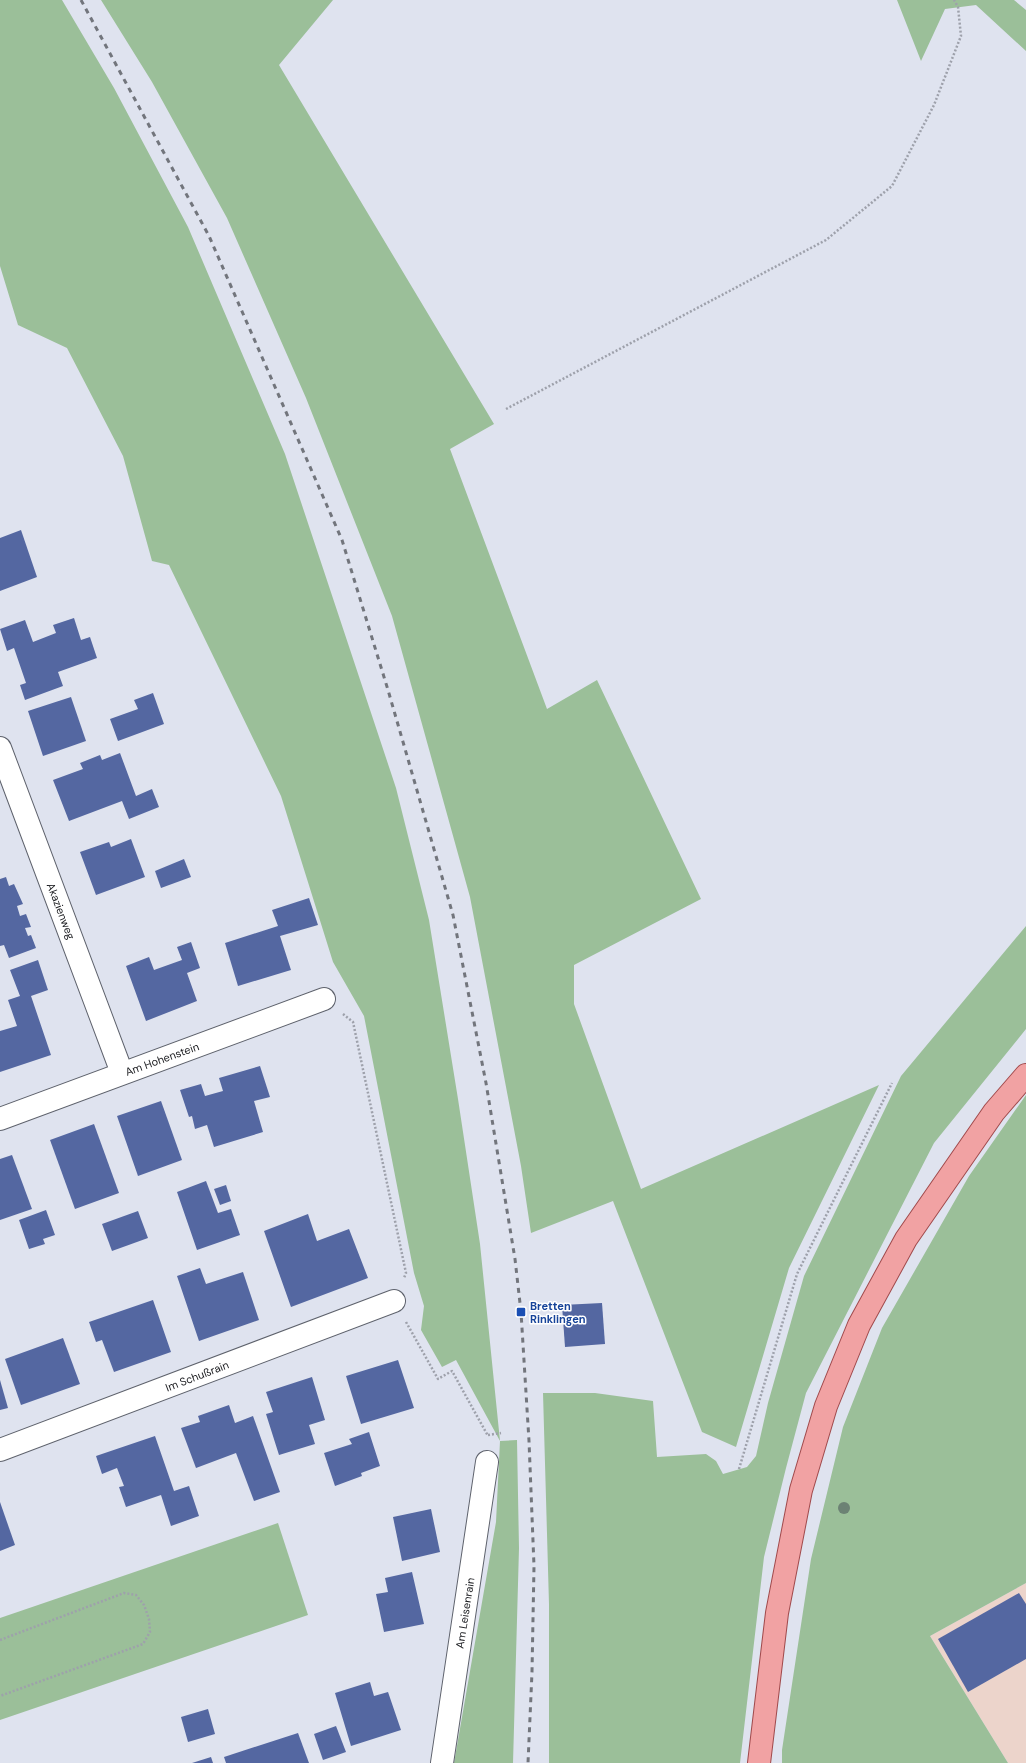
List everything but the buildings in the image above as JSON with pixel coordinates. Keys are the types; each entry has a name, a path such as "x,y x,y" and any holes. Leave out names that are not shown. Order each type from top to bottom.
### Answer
{"main road":[{"path":"759,1763 777,1613 801,1490 826,1406 859,1324 906,1239 994,1112 1026,1074"}],"street":[{"name":"Akazienweg","path":"0,748 122,1074"},
{"name":"Am Hohenstein","path":"0,1119 324,999"},
{"name":"Im Schußrain","path":"0,1450 394,1301"},
{"name":"Am Leisenrain","path":"442,1763 487,1462"}],"path":[{"path":"506,409 826,240 892,186 934,105 961,36 958,7 954,0"},
{"path":"324,999 353,1022 406,1273 394,1301"},
{"path":"739,1469 797,1274 892,1083"},
{"path":"409,1328 438,1379 452,1371 488,1435 502,1433"},
{"path":"0,1640 124,1593 136,1595 144,1605 149,1619 150,1632 143,1644 0,1696"}],"shaded area":[{"path":"1026,1583 1026,1763 1008,1763 930,1636"}],"green space":[{"path":"0,0 62,0 114,88 188,227 285,454 396,788 429,920 480,1244 500,1441 456,1360 442,1367 421,1330 424,1306 414,1273 364,1016 333,962 281,796 169,565 152,561 123,456 67,348 18,325 0,266"},
{"path":"101,0 333,0 279,65 494,424 450,449 547,709 597,680 701,899 574,965 574,1004 641,1189 879,1085 789,1268 736,1447 702,1432 613,1201 531,1233 521,1166 470,897 392,616 306,398 227,218 152,82"},
{"path":"897,0 1014,0 1026,10 1026,51 976,5 945,9 921,61"},
{"path":"1026,926 1026,1029 934,1143 806,1393 764,1557 740,1763 549,1763 549,1604 543,1393 595,1393 653,1401 657,1457 706,1454 716,1461 723,1474 747,1467 756,1456 768,1403 804,1276 901,1076"},
{"path":"1026,1095 1026,1583 930,1636 1008,1763 782,1763 782,1750 811,1559 843,1427 882,1328 969,1176"},
{"path":"517,1440 519,1548 513,1763 454,1763 496,1522 500,1441"},
{"path":"278,1523 308,1615 0,1720 0,1618"}],"railway":[{"path":"81,0 209,236 342,540 388,690 453,915 486,1083 515,1259 521,1312 529,1441 534,1566 532,1672 528,1763"}],"place":[{"name":"Bretten Rinklingen","path":"521,1312"}]}
